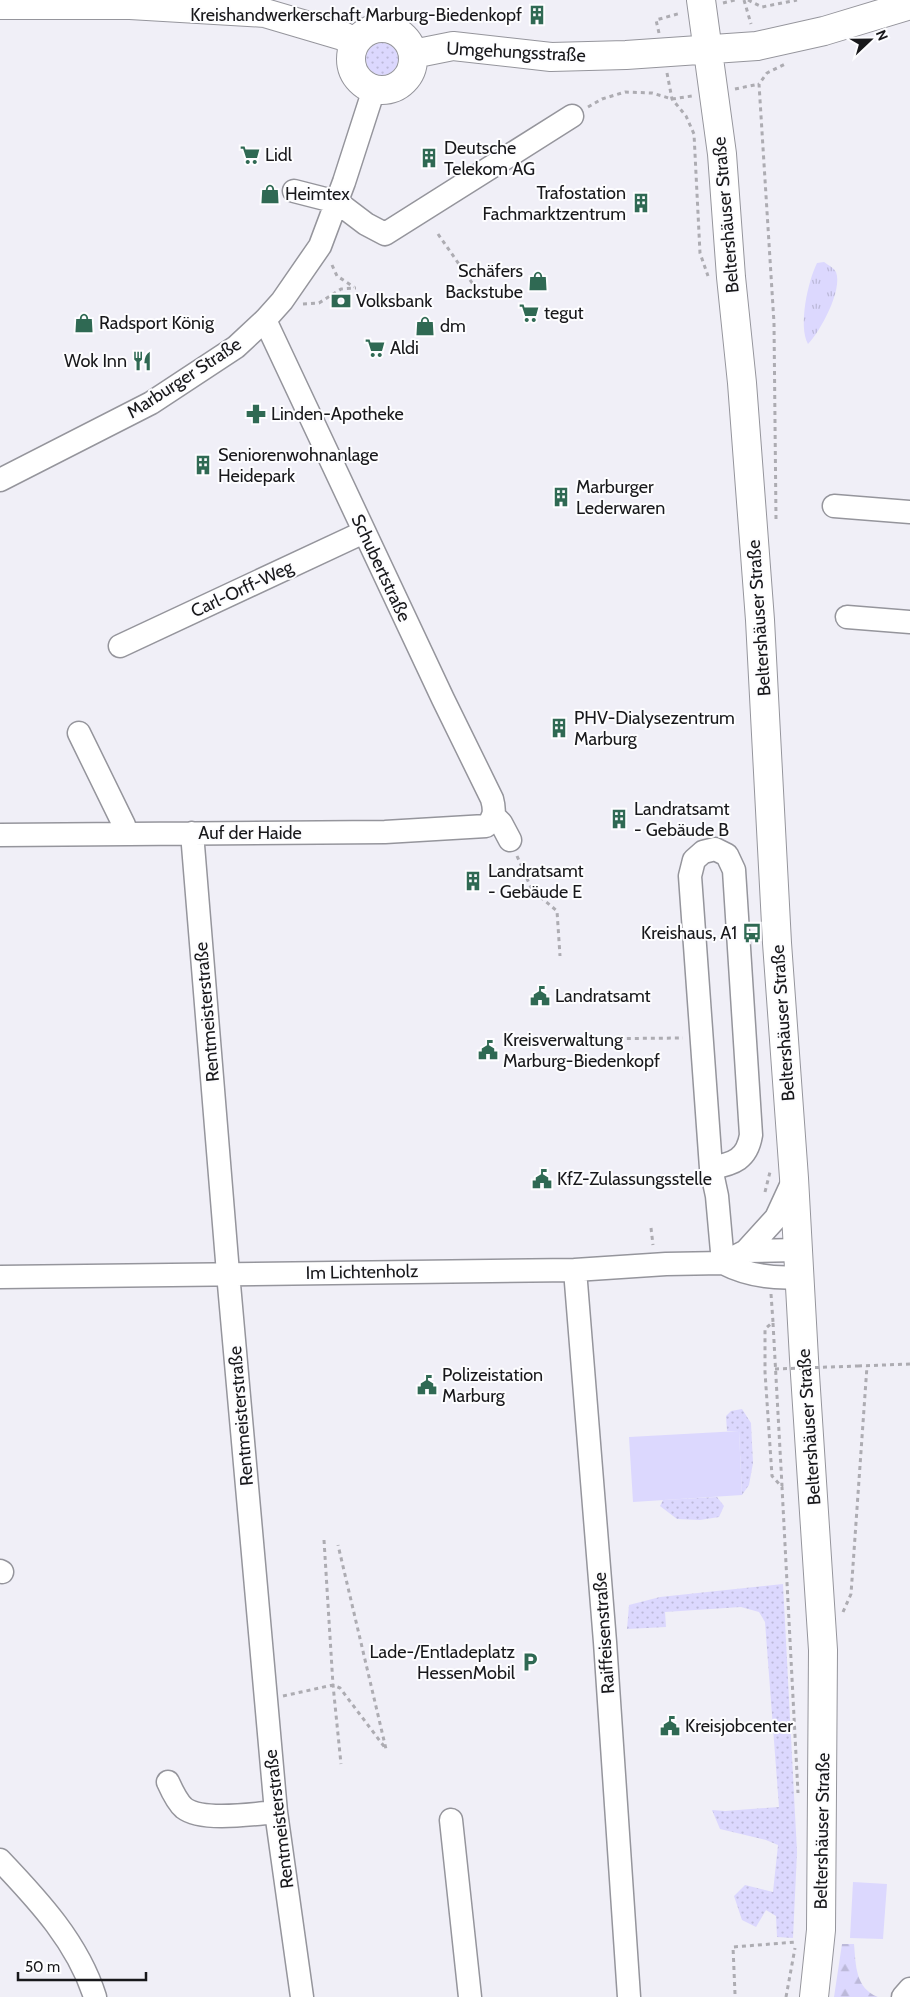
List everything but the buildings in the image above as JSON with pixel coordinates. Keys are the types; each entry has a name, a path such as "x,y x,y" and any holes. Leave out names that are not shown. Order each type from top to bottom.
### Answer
{"main road":[{"name":"Beltershäuser Straße","path":"701,0 722,154 760,620 777,933 783,1173 798,1250 823,1650 821,1930 814,1997"},
{"path":"0,5 130,5 265,13 343,36 355,44"},
{"name":"Umgehungsstraße","path":"413,54 453,46 551,57 709,50 767,44 843,25 910,5"},
{"path":"388,28 394,30 405,38 413,54 412,69 407,77 400,84 386,90 374,89 362,82 353,70 352,53 355,44 365,33 373,29 388,28"}],"street":[{"name":"Marburger Straße","path":"0,480 151,403 236,347 265,320 282,301 320,246 337,202 374,89"},
{"path":"294,191 337,202 366,224 385,234 572,116"},
{"name":"Schubertstraße","path":"265,320 492,799 494,816"},
{"path":"834,506 910,512"},
{"name":"Carl-Orff-Weg","path":"120,646 364,532"},
{"path":"847,618 910,622"},
{"path":"79,733 124,825 124,834"},
{"path":"494,816 501,823 510,840"},
{"name":"Auf der Haide","path":"0,835 385,832 486,826 494,816"},
{"name":"Rentmeisterstraße","path":"192,833 228,1273 276,1812 302,1997"},
{"path":"711,1168 723,1166 744,1156 749,1146 750,1135 734,870 727,855 715,849 703,852 694,860 690,876 711,1168 717,1196 723,1263"},
{"name":"Im Lichtenholz","path":"0,1278 228,1273 575,1270 666,1264 723,1263 746,1251 776,1218 783,1173"},
{"name":"Im Lichtenholz","path":"746,1251 798,1250"},
{"name":"Im Lichtenholz","path":"723,1263 738,1271 770,1278 800,1277"},
{"name":"Raiffeisenstraße","path":"575,1270 599,1564 629,1997"},
{"path":"168,1782 183,1808 193,1813 223,1816 276,1812"},
{"path":"451,1820 470,1997"},
{"path":"0,1860 55,1922 72,1946 89,1978 95,1997"},
{"path":"903,1997 910,1989"}],"path":[{"path":"748,0 762,7 797,0"},
{"path":"766,72 759,84 774,323 776,491"},
{"path":"572,116 602,99 625,92 652,93 672,99 679,107"},
{"path":"438,234 477,290"},
{"path":"282,301 298,304 319,303 341,289 356,288 337,276 332,266 334,259"},
{"path":"510,840 532,890 557,911 560,956"},
{"path":"556,1037 569,1039 683,1039 683,1029"},
{"path":"764,1197 783,1173"},
{"path":"770,1278 799,1802"},
{"path":"773,1322 765,1330 765,1372 772,1476 782,1487"},
{"path":"775,1369 910,1364"},
{"path":"840,1616 851,1594 867,1366"},
{"path":"324,1540 333,1685 341,1764"},
{"path":"266,1700 333,1685 340,1688 386,1749 338,1545"},
{"path":"786,1997 797,1932"},
{"path":"735,1994 733,1947 796,1942"}],"green space":[{"path":"382,43 388,44 393,48 397,53 397,65 393,70 388,74 382,75 376,74 371,70 367,65 366,59 367,53 371,48 376,44"},
{"path":"824,262 836,272 836,289 824,321 808,344 804,326 805,304 810,281 817,263"},
{"path":"742,1409 751,1423 753,1463 749,1485 742,1495 739,1431 727,1431 726,1416 731,1411"},
{"path":"739,1431 742,1495 633,1502 629,1437"},
{"path":"717,1497 724,1506 719,1517 700,1520 677,1519 660,1506 663,1500"},
{"path":"783,1584 797,1852 793,1938 777,1937 776,1916 766,1910 756,1927 742,1920 734,1896 745,1885 773,1892 778,1845 766,1840 720,1829 712,1810 725,1811 779,1807 765,1622 759,1612 741,1607 665,1612 666,1627 627,1629 629,1605 660,1597"},
{"path":"853,1882 887,1884 883,1939 850,1938"},
{"path":"842,1944 854,1944 856,1968 861,1982 870,1993 878,1997 834,1997"}],"place":[{"name":"Kreishandwerkerschaft Marburg-Biedenkopf","path":"537,15"},
{"name":"Lidl","path":"250,155"},
{"name":"Deutsche Telekom AG","path":"429,158"},
{"name":"Heimtex","path":"270,194"},
{"name":"Trafostation Fachmarktzentrum","path":"641,203"},
{"name":"Schäfers Backstube","path":"538,281"},
{"name":"Volksbank","path":"341,301"},
{"name":"tegut","path":"529,313"},
{"name":"Radsport König","path":"84,323"},
{"name":"dm","path":"425,326"},
{"name":"Aldi","path":"375,348"},
{"name":"Wok Inn","path":"142,361"},
{"name":"Linden-Apotheke","path":"256,414"},
{"name":"Seniorenwohnanlage Heidepark","path":"203,465"},
{"name":"Marburger Lederwaren","path":"561,497"},
{"name":"PHV-Dialysezentrum Marburg","path":"559,728"},
{"name":"Landratsamt - Gebäude B","path":"619,819"},
{"name":"Landratsamt - Gebäude E","path":"473,881"},
{"name":"Kreishaus, A1","path":"752,933"},
{"name":"Landratsamt","path":"540,996"},
{"name":"Kreisverwaltung Marburg-Biedenkopf","path":"488,1050"},
{"name":"KfZ-Zulassungsstelle","path":"542,1179"},
{"name":"Polizeistation Marburg","path":"427,1385"},
{"name":"Lade-/Entladeplatz HessenMobil","path":"530,1662"},
{"name":"Kreisjobcenter","path":"670,1726"}]}
